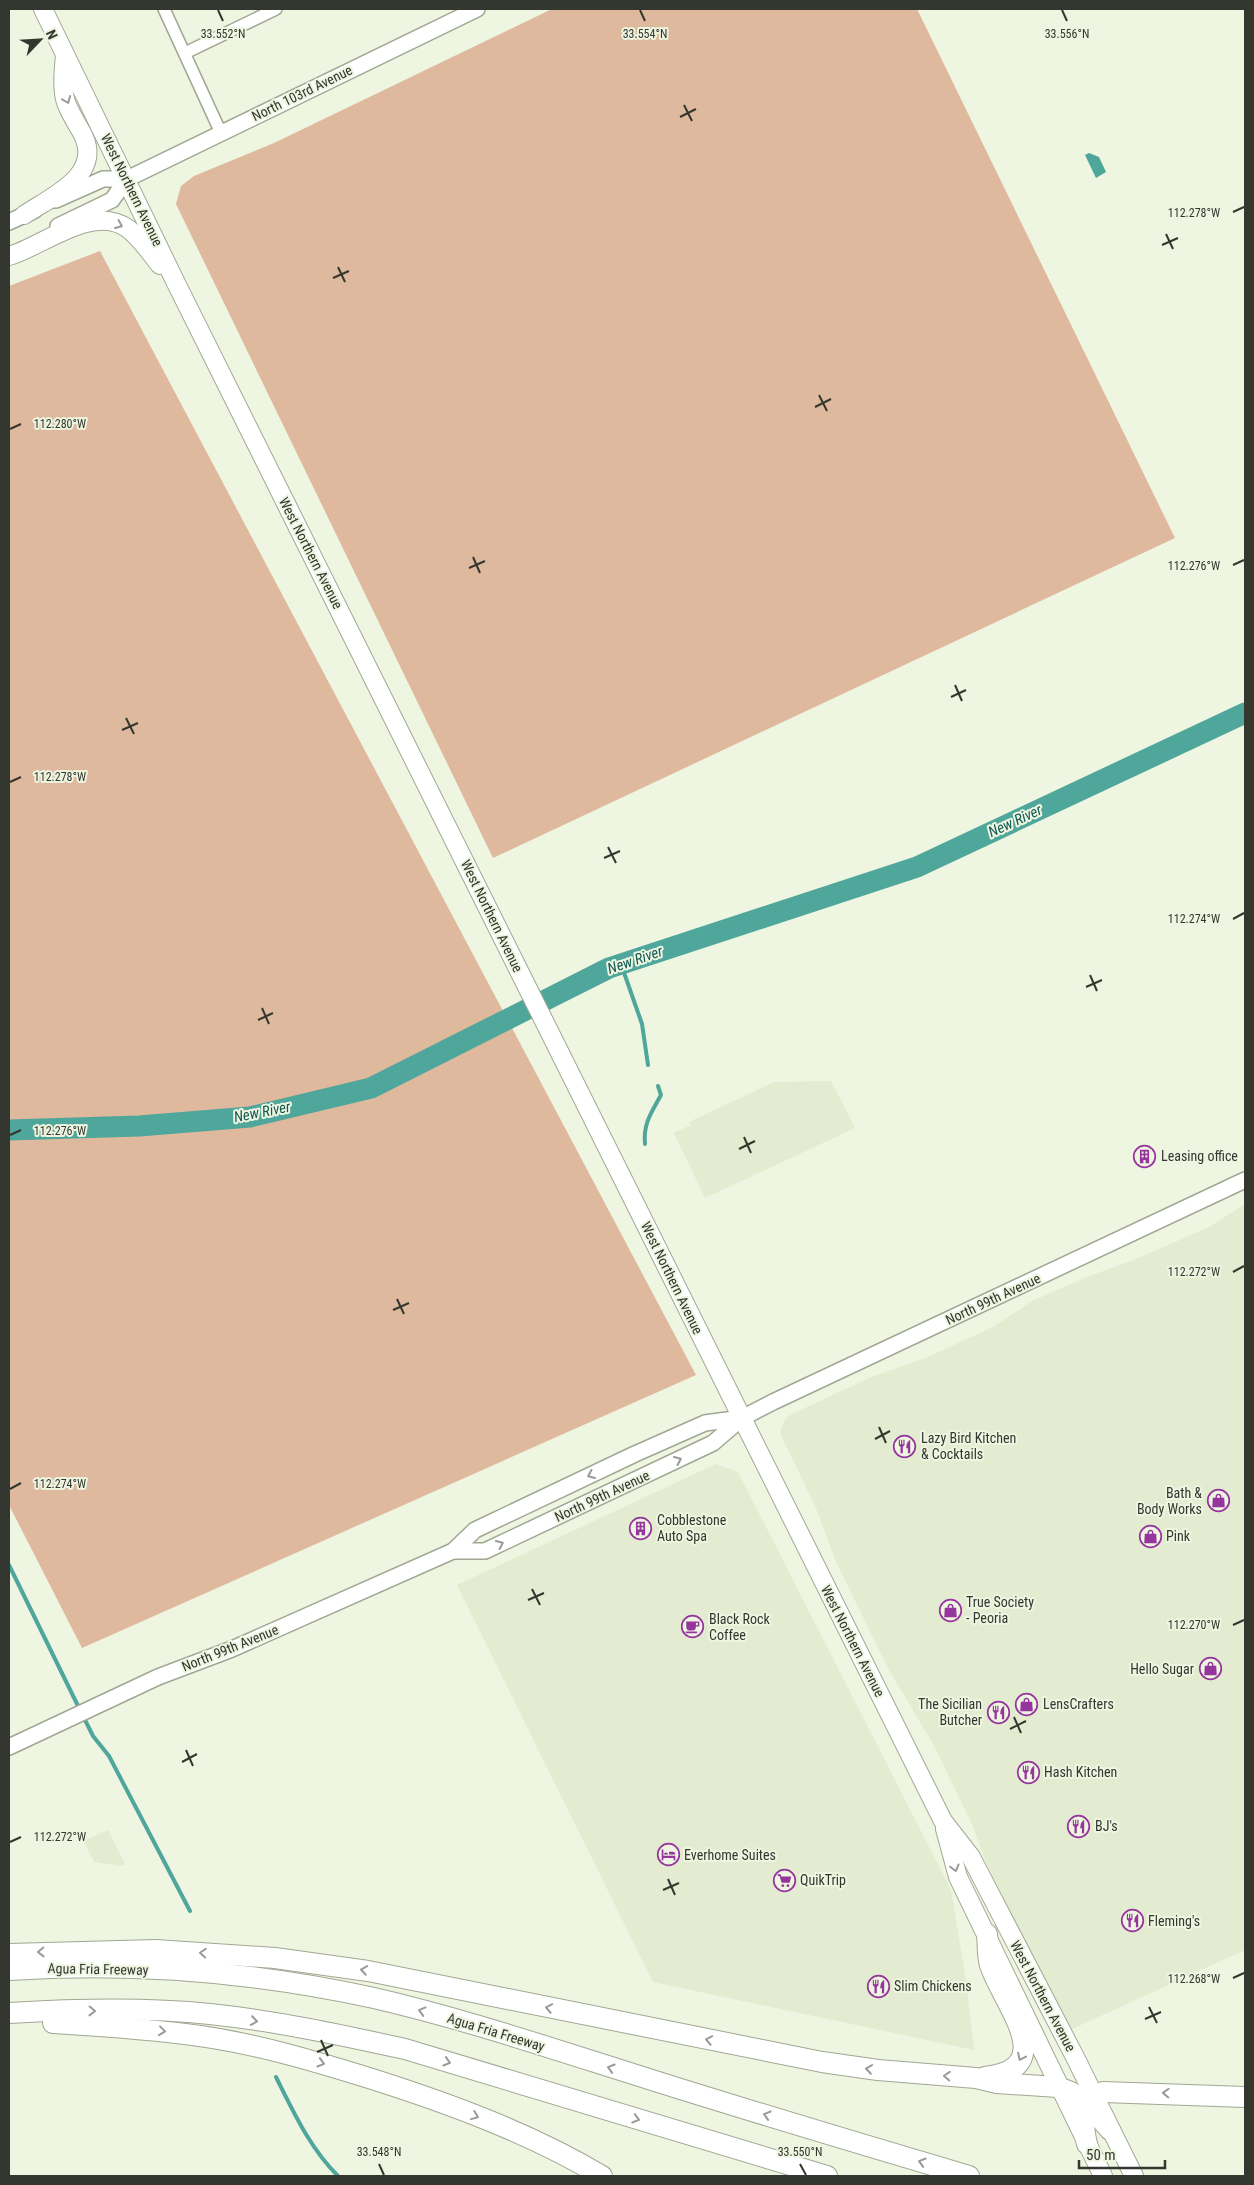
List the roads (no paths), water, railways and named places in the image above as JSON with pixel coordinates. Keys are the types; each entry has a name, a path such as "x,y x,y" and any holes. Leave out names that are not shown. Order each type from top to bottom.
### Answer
{"highway":[{"path":"976,2078 994,2076 1011,2070 1021,2060 1025,2048 1022,2032 990,1964 987,1934"},
{"path":"9,1954 156,1950 274,1958 368,1971 822,2062 878,2070 976,2078 996,2083 1058,2087 1091,2100 1110,2130"},
{"name":"Agua Fria Freeway","path":"9,1970 96,1966 195,1971 310,1986 374,1998 473,2024 969,2176"},
{"path":"9,2013 52,2010 210,2014 338,2035 405,2049 827,2176"},
{"path":"9,2025 50,2023 156,2030 202,2036 318,2061 472,2114 512,2131 602,2176"},
{"path":"1087,2144 1083,2120 1091,2100 1109,2091 1245,2097"}],"main road":[{"name":"West Northern Avenue","path":"43,9 177,285 943,1821 971,1858 1091,2100"},
{"name":"North 103rd Avenue","path":"127,179 477,9"},
{"path":"16,218 70,184 78,177 86,164 87,149 85,139 64,95 65,52"},
{"path":"16,218 103,179 127,179"},
{"path":"9,248 112,200 127,179"},
{"path":"9,256 84,223 107,220 126,228 135,235 177,285"},
{"name":"North 99th Avenue","path":"453,1551 485,1551 714,1443 742,1418 1245,1180"},
{"name":"North 99th Avenue","path":"9,1747 158,1677 232,1649 453,1551 475,1530 635,1454 705,1423 742,1418"},
{"name":"West Northern Avenue","path":"943,1821 958,1877 987,1934 1058,2087 1103,2176"},
{"path":"1110,2130 1134,2176"}],"street":[{"path":"164,9 221,133"},
{"path":"185,53 276,9"}],"water":[{"path":"1089,153 1099,157 1106,172 1096,178 1085,155"}],"waterway":[{"name":"New River","path":"9,1130 139,1126 250,1117 371,1088 609,968 917,867 1245,713"},
{"path":"621,964 642,1024 648,1065"},
{"path":"645,1144 645,1130 651,1113 661,1095 658,1086"},
{"path":"9,1565 80,1710"},
{"path":"83,1716 93,1736 109,1756 190,1911"},
{"path":"276,2077 311,2142 338,2176"}],"place":[{"name":"Leasing office","path":"1145,1156"},
{"name":"Lazy Bird Kitchen & Cocktails","path":"905,1446"},
{"name":"Bath & Body Works","path":"1218,1501"},
{"name":"Cobblestone Auto Spa","path":"641,1528"},
{"name":"Pink","path":"1150,1536"},
{"name":"True Society - Peoria","path":"950,1610"},
{"name":"Black Rock Coffee","path":"693,1627"},
{"name":"Hello Sugar","path":"1210,1669"},
{"name":"LensCrafters","path":"1027,1704"},
{"name":"The Sicilian Butcher","path":"998,1712"},
{"name":"Hash Kitchen","path":"1028,1772"},
{"name":"BJ's","path":"1079,1826"},
{"name":"Everhome Suites","path":"668,1855"},
{"name":"QuikTrip","path":"784,1880"},
{"name":"Fleming's","path":"1132,1921"},
{"name":"Slim Chickens","path":"878,1986"}]}
